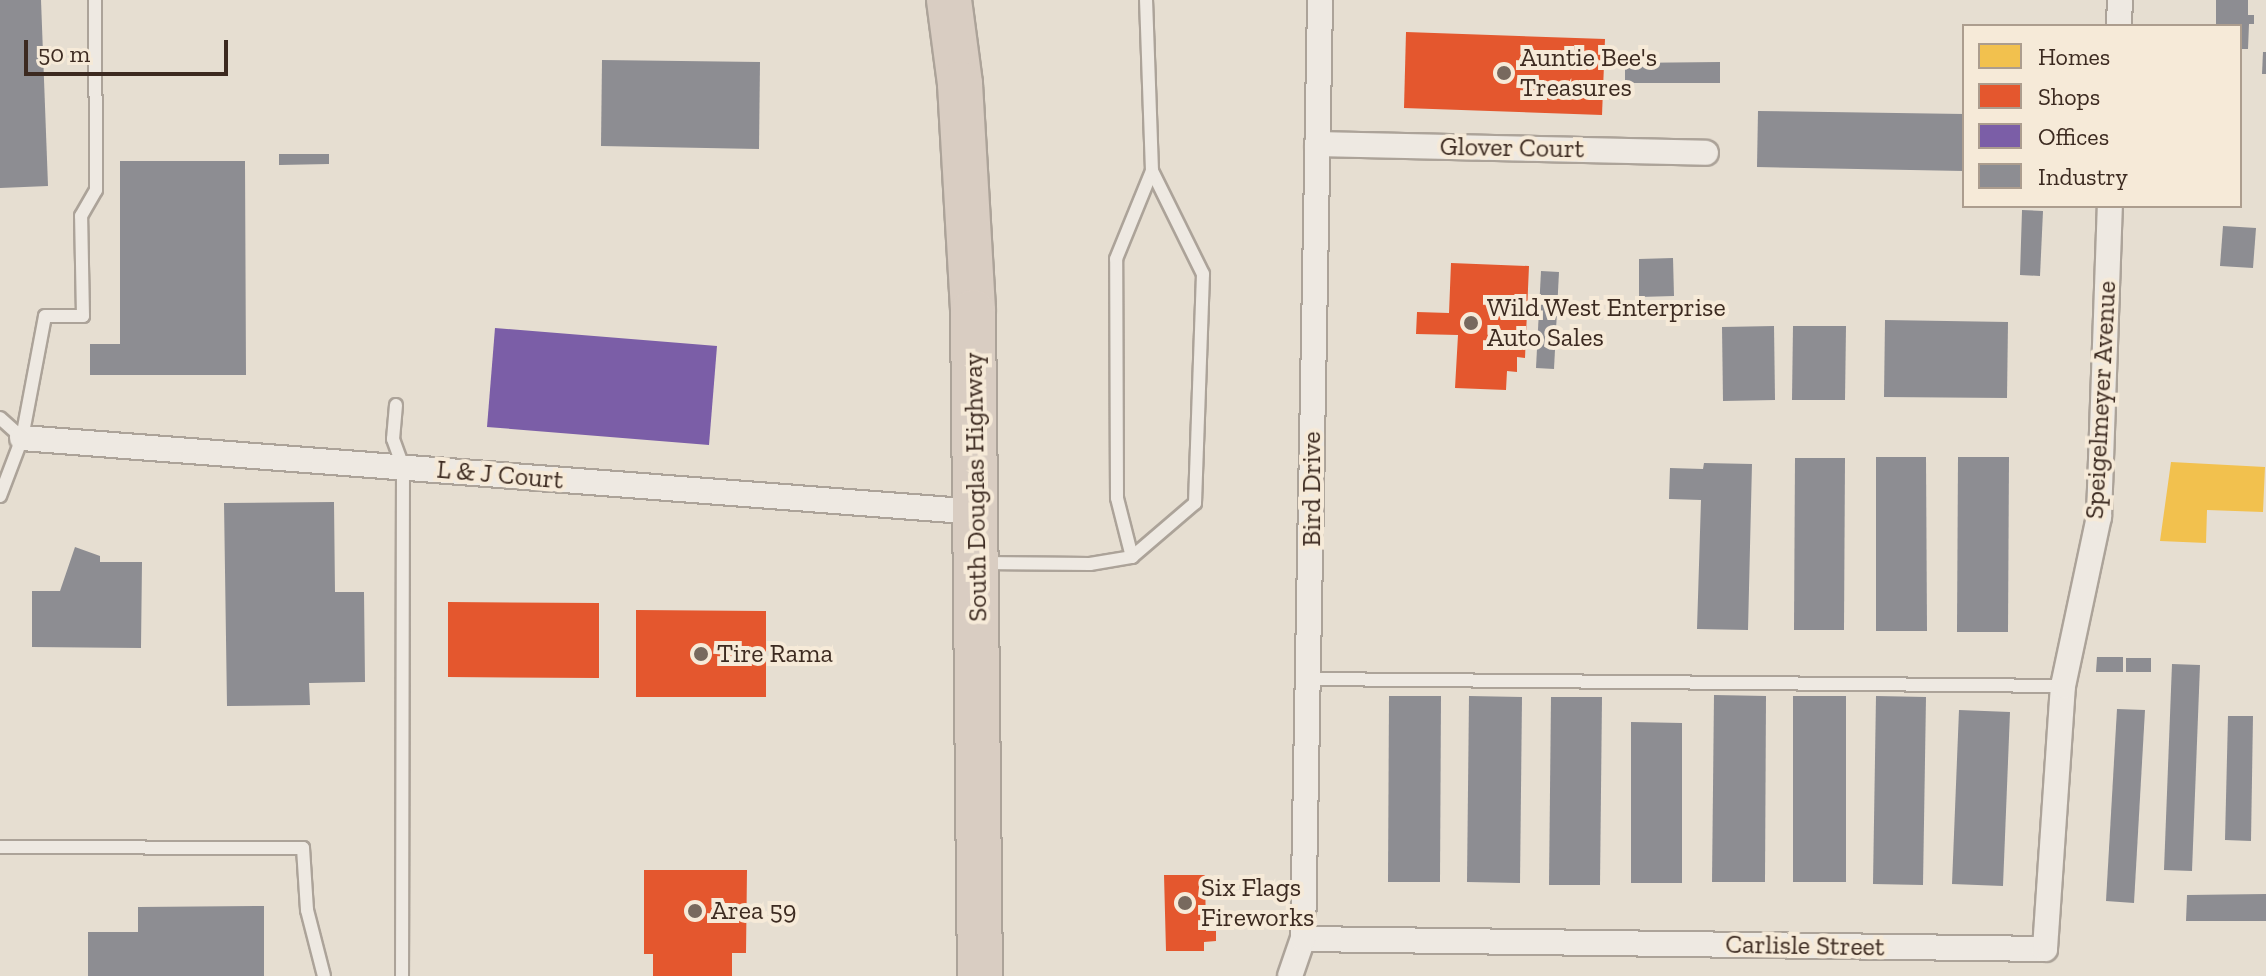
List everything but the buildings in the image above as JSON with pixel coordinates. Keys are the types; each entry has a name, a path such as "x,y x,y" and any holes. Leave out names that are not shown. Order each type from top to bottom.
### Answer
{"highway":[{"name":"South Douglas Highway","path":"949,0 960,84 972,281 978,563 980,976"}],"street":[{"name":"Bird Drive","path":"1290,976 1303,939 1320,0"},
{"path":"2119,24 2120,0"},
{"name":"Glover Court","path":"1317,144 1706,153"},
{"name":"Speigelmeyer Avenue","path":"2063,686 2099,517 2110,208"},
{"name":"L & J Court","path":"22,438 977,512"},
{"name":"Carlisle Street","path":"1303,939 2045,949 2063,686"}],"lane":[{"path":"0,496 22,438 45,316 83,316 81,216 96,190 95,0"},
{"path":"1132,557 1117,498 1116,259 1152,171 1146,0"},
{"path":"978,563 1090,564 1132,557 1195,503 1203,274 1152,171"},
{"path":"396,405 393,439 403,467 402,976"},
{"path":"0,418 22,438"},
{"path":"1310,679 2063,686"},
{"path":"0,847 303,848 307,910 324,976"}],"place":[{"name":"Auntie Bee's Treasures","path":"1504,73"},
{"name":"Wild West Enterprise Auto Sales","path":"1471,323"},
{"name":"Tire Rama","path":"701,654"},
{"name":"Six Flags Fireworks","path":"1185,903"},
{"name":"Area 59","path":"695,911"}]}
